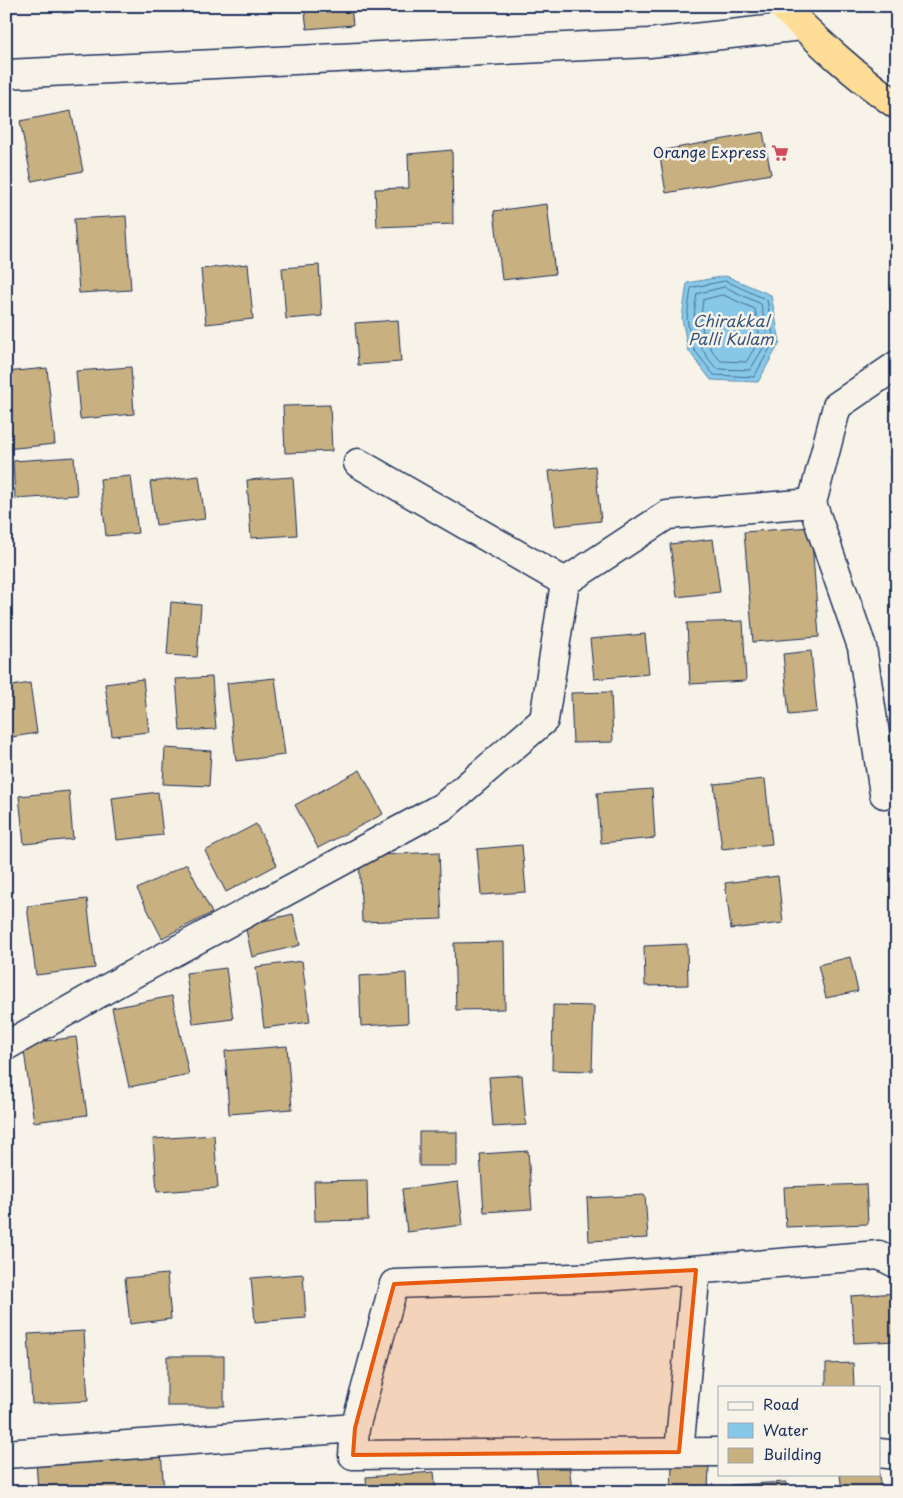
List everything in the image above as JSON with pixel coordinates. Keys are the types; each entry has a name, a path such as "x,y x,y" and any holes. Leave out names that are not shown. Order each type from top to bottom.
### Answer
{"highway":[{"path":"782,6 877,92 897,105"}],"street":[{"path":"6,74 649,44 802,26"},
{"path":"884,794 862,647 812,503 837,406 897,365"},
{"path":"358,463 565,582"},
{"path":"6,1046 444,806 544,720 565,582 667,515 812,503"},
{"path":"718,1452 353,1455 355,1428 394,1284 603,1277 879,1255 897,1264"},
{"path":"679,1452 696,1270"},
{"path":"6,1454 355,1428"},
{"path":"880,1453 897,1455"}],"highlighted area":[{"path":"696,1270 679,1452 353,1455 355,1428 394,1284"}],"water":[{"name":"Chirakkal Palli Kulam","path":"726,276 771,295 780,342 758,382 711,380 688,350 682,318 687,283"}],"building":[{"path":"62,6 120,6 120,9 63,13"},
{"path":"304,6 351,6 353,25 307,29"},
{"path":"897,6 897,8 861,7"},
{"path":"71,111 83,171 32,181 20,121"},
{"path":"763,132 771,174 666,193 659,151"},
{"path":"452,150 453,224 377,227 375,189 409,188 408,154"},
{"path":"547,204 555,274 502,280 494,211"},
{"path":"126,216 131,290 79,293 74,219"},
{"path":"248,264 253,319 206,324 201,269"},
{"path":"319,265 322,316 286,319 282,268"},
{"path":"398,320 401,362 358,365 355,323"},
{"path":"131,367 134,414 80,419 76,371"},
{"path":"47,368 55,444 6,449 6,372"},
{"path":"330,405 332,451 285,453 283,406"},
{"path":"74,457 77,495 15,499 13,461"},
{"path":"889,457 897,457 897,517 895,499"},
{"path":"595,466 601,521 555,526 549,471"},
{"path":"131,476 138,533 106,536 100,479"},
{"path":"199,476 205,519 156,525 150,482"},
{"path":"293,477 297,535 251,538 247,480"},
{"path":"811,527 819,637 753,642 744,532"},
{"path":"713,539 720,592 677,597 670,544"},
{"path":"171,602 201,605 197,657 167,655"},
{"path":"743,621 746,681 690,684 687,623"},
{"path":"645,634 649,674 594,679 590,639"},
{"path":"811,651 817,712 789,715 783,654"},
{"path":"212,677 216,729 180,731 176,679"},
{"path":"275,678 285,755 236,761 227,683"},
{"path":"143,679 149,732 112,736 105,684"},
{"path":"30,683 37,733 6,738 6,687"},
{"path":"611,692 613,742 573,743 571,693"},
{"path":"165,748 211,751 209,786 163,784"},
{"path":"360,770 383,814 318,848 295,805"},
{"path":"765,779 772,844 722,849 714,784"},
{"path":"652,789 655,838 601,843 597,793"},
{"path":"69,791 73,839 24,844 19,796"},
{"path":"158,792 163,835 117,840 112,798"},
{"path":"256,824 277,865 226,892 205,851"},
{"path":"522,845 526,892 481,895 477,849"},
{"path":"439,852 442,919 362,922 359,856"},
{"path":"187,864 212,913 162,938 137,889"},
{"path":"778,876 783,923 731,929 725,883"},
{"path":"87,899 95,968 36,975 27,906"},
{"path":"293,914 300,945 252,957 245,925"},
{"path":"504,942 505,1009 456,1010 454,943"},
{"path":"687,944 688,985 645,986 644,946"},
{"path":"850,957 858,991 826,998 818,965"},
{"path":"302,961 310,1022 264,1028 256,967"},
{"path":"226,968 233,1019 193,1024 186,973"},
{"path":"406,973 408,1023 361,1026 359,976"},
{"path":"172,996 189,1075 129,1087 112,1008"},
{"path":"553,1005 594,1006 592,1071 552,1070"},
{"path":"76,1037 87,1115 34,1122 23,1044"},
{"path":"287,1046 292,1109 229,1114 225,1051"},
{"path":"522,1075 526,1125 493,1127 489,1077"},
{"path":"419,1132 457,1132 457,1166 419,1166"},
{"path":"214,1135 218,1188 157,1192 153,1139"},
{"path":"528,1151 532,1209 484,1212 480,1154"},
{"path":"367,1180 368,1220 315,1221 314,1181"},
{"path":"458,1182 463,1225 407,1232 402,1189"},
{"path":"866,1184 868,1224 786,1227 784,1187"},
{"path":"645,1195 648,1238 589,1241 587,1198"},
{"path":"167,1274 171,1319 130,1324 125,1278"},
{"path":"303,1274 306,1318 255,1322 251,1278"},
{"path":"897,1293 897,1341 854,1343 851,1296"},
{"path":"84,1331 88,1401 32,1404 28,1334"},
{"path":"167,1356 224,1356 224,1406 167,1406"},
{"path":"853,1363 854,1386 826,1386 826,1364"},
{"path":"161,1451 164,1492 38,1492 36,1461"},
{"path":"569,1464 572,1492 539,1492 536,1467"},
{"path":"672,1464 709,1466 708,1492 671,1492"},
{"path":"434,1472 436,1492 367,1492 366,1477"},
{"path":"840,1476 879,1476 881,1492 842,1492"},
{"path":"786,1482 786,1492 732,1492 731,1485"}],"place":[{"name":"Orange Express","path":"780,153"}]}
